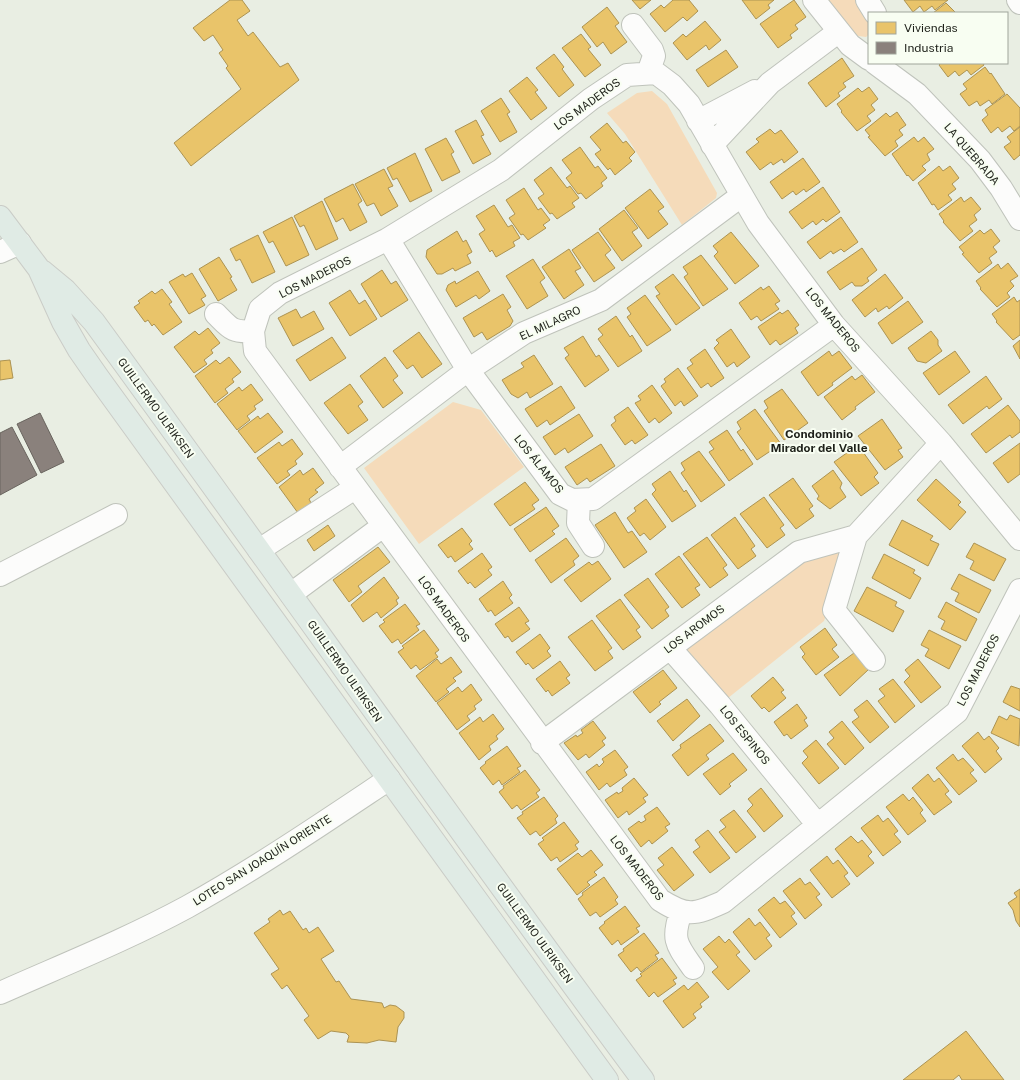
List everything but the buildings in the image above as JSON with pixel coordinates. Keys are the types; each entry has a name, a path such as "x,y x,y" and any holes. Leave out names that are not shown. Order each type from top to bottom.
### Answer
{"main road":[{"name":"GUILLERMO ULRIKSEN","path":"0,217 39,269 63,322 84,356 607,1080"},
{"name":"GUILLERMO ULRIKSEN","path":"39,269 65,290 94,322 291,594 385,728 643,1080"}],"street":[{"path":"814,0 868,58"},
{"path":"867,0 874,12"},
{"path":"633,25 652,50 654,56 648,73"},
{"path":"698,121 852,39"},
{"name":"LA QUEBRADA","path":"876,64 917,94 980,160 1001,188 1020,219"},
{"name":"LA QUEBRADA","path":"902,64 917,94"},
{"name":"LOS MADEROS","path":"1020,539 941,443 834,325 758,223 689,104 672,85 656,73 627,74 591,98 501,170 388,239 280,293 260,309 253,331 255,351 355,488 542,743 660,900 678,911 700,912 723,902 956,712 1020,590"},
{"path":"712,145 770,83"},
{"name":"EL MILAGRO","path":"340,467 468,370 524,333 601,300 741,196"},
{"name":"LOS ÁLAMOS","path":"388,239 468,370 560,494 572,500 594,499 834,325"},
{"path":"0,252 20,243"},
{"path":"216,314 232,330 240,332 253,331"},
{"path":"874,660 834,610 856,536 941,443"},
{"path":"259,550 355,488"},
{"path":"579,500 578,523 593,546"},
{"path":"0,575 116,515"},
{"path":"291,594 383,526"},
{"name":"LOS AROMOS","path":"542,743 799,552 856,536"},
{"name":"LOS ESPINOS","path":"670,648 720,705 817,824"},
{"name":"LOTEO SAN JOAQUÍN ORIENTE","path":"0,993 139,932 186,907 236,879 389,779"},
{"path":"681,912 676,925 675,938 677,945 693,968"}],"shaded area":[{"path":"824,0 867,0 869,12 868,35 866,37 851,35"},
{"path":"652,91 667,104 717,193 716,198 682,225 625,134 607,113 637,93"},
{"path":"453,402 481,410 524,467 419,544 364,468"},
{"path":"847,549 824,621 728,698 684,646 804,558"}],"district":[{"name":"Condominio Mirador del Valle","path":"819,441"}]}
